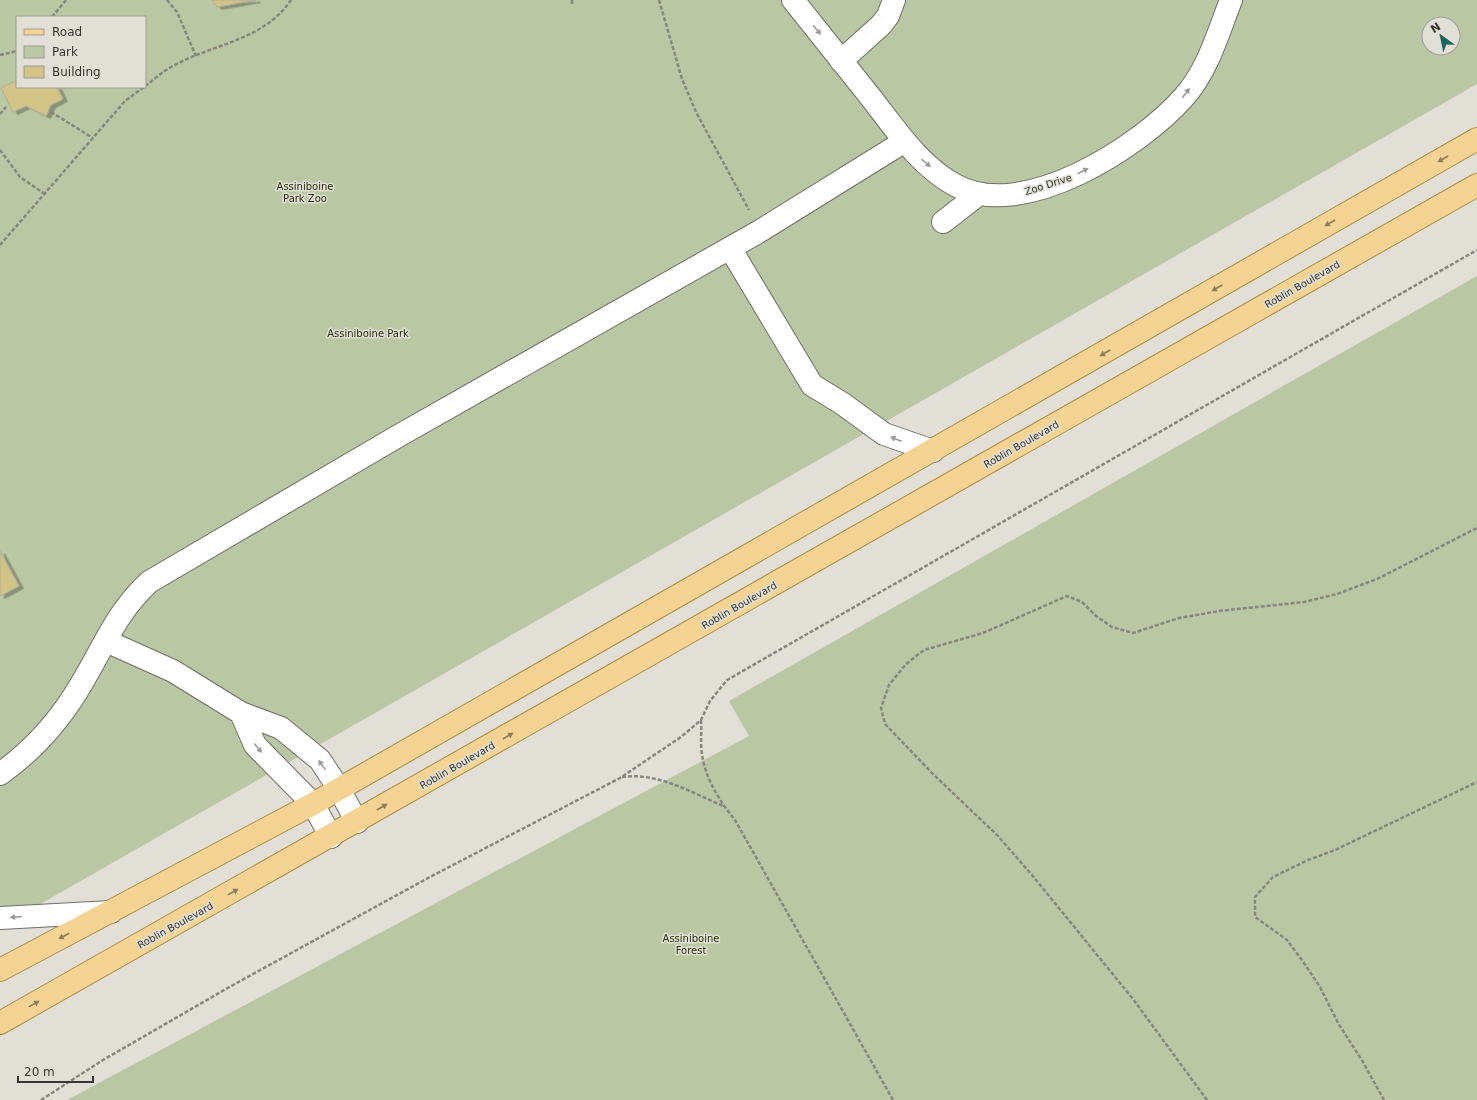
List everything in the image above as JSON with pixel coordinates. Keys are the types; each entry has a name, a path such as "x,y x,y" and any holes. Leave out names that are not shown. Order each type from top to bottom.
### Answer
{"main road":[{"path":"0,970 313,804 934,451 1477,139"},
{"name":"Roblin Boulevard","path":"0,1023 331,837 1477,185"}],"street":[{"name":"Zoo Drive","path":"793,0 905,141 922,160 956,186 978,194 1006,196 1032,191 1062,182 1086,170 1130,143 1165,116 1185,96 1199,76 1210,56 1231,0"},
{"path":"841,60 881,25 888,16 894,0"},
{"path":"0,774 18,761 42,739 60,717 84,681 106,640 131,600 149,582 400,435 760,231 905,141"},
{"path":"943,222 978,194"},
{"path":"730,248 812,385 843,404 884,434 934,451"},
{"path":"106,640 173,671 241,713 281,728 320,760 339,789 357,822"},
{"path":"241,713 255,745 313,804 331,837"},
{"path":"0,918 111,912"}],"path":[{"path":"53,16 66,0"},
{"path":"168,0 177,12 196,56"},
{"path":"146,86 175,65 228,44 268,24 284,10 291,0"},
{"path":"659,0 682,79 696,112 760,231"},
{"path":"0,55 16,51"},
{"path":"0,245 125,101 143,88"},
{"path":"0,114 6,107"},
{"path":"51,112 93,138"},
{"path":"0,150 20,177 45,194"},
{"path":"893,1100 736,820 724,806 707,773 702,754 702,720 713,696 727,680 1477,250"},
{"path":"1207,1100 1132,999 1032,875 997,836 933,774 885,724 881,708 889,685 906,664 924,650 983,633 1067,596 1082,602 1096,616 1112,627 1133,633 1179,618 1219,611 1304,602 1337,594 1377,579 1477,528"},
{"path":"42,1100 103,1060 232,985 428,878 620,778 702,720"},
{"path":"620,778 636,775 671,783 724,806"},
{"path":"1384,1100 1363,1062 1338,1023 1320,987 1304,963 1287,940 1255,916 1255,897 1273,877 1308,860 1335,850 1477,782"}],"green space":[{"name":"Assiniboine Park","path":"0,0 1477,0 1477,84 0,927"},
{"name":"Assiniboine Forest","path":"1477,276 1477,1100 67,1100 749,736 729,701"}],"building":[{"path":"212,0 256,0 217,7"},
{"path":"16,80 16,88 58,88 63,99 51,105 46,116 26,106 13,112 1,88"},
{"path":"0,551 19,586 0,596"}],"park label":[{"name":"Assiniboine Park Zoo","path":"305,192"}]}
